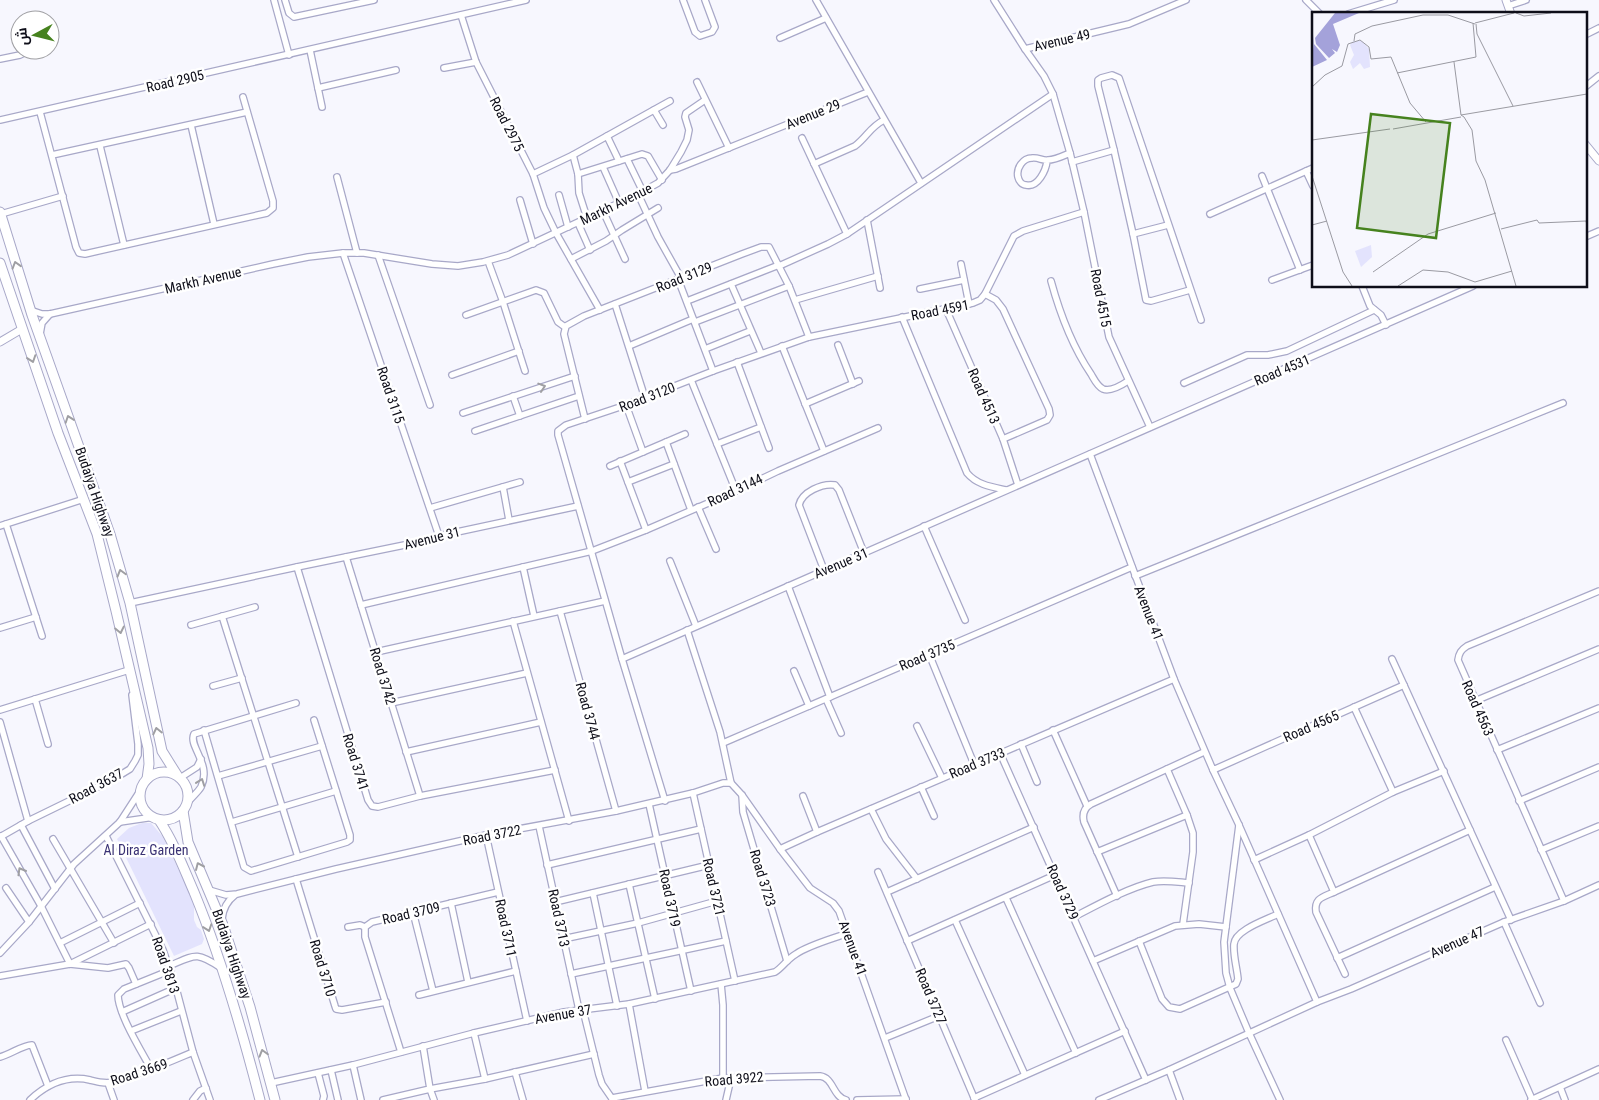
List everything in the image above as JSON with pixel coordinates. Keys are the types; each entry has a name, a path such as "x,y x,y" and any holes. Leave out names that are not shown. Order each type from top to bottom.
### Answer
{"main road":[{"name":"Budaiya Highway","path":"0,213 30,310 110,534 130,603 162,750 179,776"},
{"name":"Budaiya Highway","path":"0,263 58,434 97,534 148,748 149,764 147,779"},
{"path":"163,772 179,776 188,789 188,802 183,811 172,819 156,818 143,807 140,798 142,788 147,779 154,774 163,772"},
{"name":"Budaiya Highway","path":"183,811 188,842 223,925 250,1007 276,1100"},
{"name":"Budaiya Highway","path":"156,818 176,848 205,919 237,1012 260,1100"}],"street":[{"path":"274,0 289,55"},
{"path":"285,0 289,13 294,17 374,0"},
{"name":"Road 2905","path":"0,120 526,0"},
{"path":"683,0 695,32 700,36 712,32 715,27 705,0"},
{"path":"816,0 921,183"},
{"path":"994,0 1025,49"},
{"name":"Avenue 49","path":"1053,94 1044,76 1025,49 1129,24 1186,0"},
{"path":"1306,0 1318,12"},
{"path":"1355,12 1394,0"},
{"path":"1509,7 1526,0"},
{"name":"Road 2975","path":"461,15 476,62 533,174 544,208 556,233 600,310"},
{"path":"780,38 826,18"},
{"path":"1586,34 1599,28"},
{"path":"310,50 322,107"},
{"path":"444,68 476,62"},
{"path":"318,88 396,70"},
{"path":"1190,290 1151,301 1146,300 1133,234 1098,86 1098,80 1101,78 1112,74 1119,78 1201,320"},
{"path":"1586,86 1599,76"},
{"path":"697,82 729,148"},
{"name":"Avenue 29","path":"670,170 868,92"},
{"path":"687,302 779,265 847,234 1053,94"},
{"name":"Road 4515","path":"1053,94 1084,212 1107,330 1150,427"},
{"path":"40,112 79,253 85,254 267,213 273,208 273,201 243,97"},
{"name":"Markh Avenue","path":"30,310 42,314 50,314 308,257 357,253 378,254 445,266 470,265 508,255 640,193 662,180 681,152 688,135 686,113 705,100"},
{"path":"533,174 573,155 670,101"},
{"path":"654,110 663,125"},
{"path":"52,155 248,112"},
{"path":"814,164 856,146 870,129 884,120"},
{"path":"191,125 214,224"},
{"path":"607,136 619,161"},
{"path":"802,138 847,234"},
{"path":"1586,145 1599,160"},
{"path":"100,146 124,245"},
{"path":"1072,162 1114,150"},
{"path":"1047,161 1043,174 1038,180 1031,185 1021,183 1018,177 1021,163 1032,158 1047,161 1070,153"},
{"path":"578,174 642,154 646,155 662,180"},
{"path":"573,155 578,174 579,193 587,218"},
{"path":"627,159 647,215 680,278 687,302 713,370"},
{"path":"603,167 619,203"},
{"path":"1210,214 1312,168"},
{"path":"1306,171 1312,184"},
{"path":"1262,176 1300,270"},
{"path":"337,177 357,253"},
{"path":"559,195 568,227"},
{"path":"0,213 63,196"},
{"path":"520,200 533,244"},
{"path":"571,259 606,241 658,208"},
{"path":"603,211 625,259"},
{"name":"Road 4591","path":"902,317 977,302 985,294 1014,236 1023,231 1084,212"},
{"path":"867,220 880,288"},
{"path":"578,223 590,250"},
{"path":"1133,234 1168,225"},
{"path":"1586,237 1599,231"},
{"name":"Road 3129","path":"565,327 577,319 761,247 769,247 779,265"},
{"name":"Road 3115","path":"343,254 439,536"},
{"path":"378,254 430,405"},
{"path":"488,261 503,302 524,371"},
{"path":"960,264 969,304"},
{"path":"779,265 809,337"},
{"path":"1272,280 1312,265"},
{"path":"795,300 878,276"},
{"path":"920,289 964,280"},
{"path":"1051,282 1068,332 1080,357 1097,384 1109,390 1128,381"},
{"path":"731,284 761,353"},
{"path":"629,346 694,320 789,286"},
{"path":"1363,288 1370,306 1381,315 1386,324"},
{"name":"Road 4531","path":"1090,454 1469,288"},
{"path":"466,316 533,290 539,290 546,296 558,322 565,327 564,334 585,419"},
{"path":"985,294 996,300 1002,309 1050,414 1047,420 1003,439"},
{"path":"615,304 645,398"},
{"name":"Road 4513","path":"946,308 1003,439 1018,485"},
{"path":"1184,383 1247,355 1268,355 1287,351 1374,310"},
{"path":"41,338 40,330 42,323 50,314"},
{"path":"902,317 968,473 978,482 1006,490"},
{"name":"Road 3120","path":"578,506 558,435 558,431 563,427 645,398 713,370 809,337 902,317"},
{"path":"0,342 22,329"},
{"path":"705,349 750,331"},
{"path":"806,404 856,383 838,345"},
{"path":"782,346 824,451"},
{"path":"452,375 518,351"},
{"path":"737,362 769,448"},
{"path":"463,413 575,376"},
{"path":"691,380 736,491"},
{"path":"513,396 520,416"},
{"path":"475,431 580,396"},
{"path":"1135,576 1563,403"},
{"path":"626,405 643,452"},
{"path":"717,444 761,428"},
{"name":"Road 3144","path":"361,605 592,551 698,508 878,428"},
{"path":"610,466 685,434"},
{"path":"666,442 691,510"},
{"name":"Avenue 31","path":"622,659 1090,454"},
{"name":"Avenue 41","path":"1090,454 1174,678 1204,752 1216,769 1317,1002"},
{"path":"620,461 646,530"},
{"path":"628,482 674,464"},
{"path":"430,508 520,482"},
{"path":"824,570 799,505 800,500 804,496 819,488 830,484 835,485 839,490 864,553"},
{"path":"503,487 509,520"},
{"path":"42,636 3,525 84,499"},
{"path":"578,506 664,801"},
{"name":"Avenue 31","path":"130,603 297,566 424,541 509,520 578,506"},
{"path":"698,508 716,549"},
{"path":"924,526 966,620"},
{"name":"Road 3742","path":"346,557 420,796"},
{"path":"670,561 696,626"},
{"name":"Road 3741","path":"297,566 368,800 372,806 378,808 420,796 555,770"},
{"path":"523,567 534,616"},
{"name":"Road 3735","path":"723,742 1132,567"},
{"path":"788,586 841,733"},
{"name":"Road 4563","path":"1564,900 1458,660 1462,650 1599,592"},
{"path":"376,652 605,601"},
{"path":"191,625 255,607"},
{"name":"Road 3744","path":"560,611 616,811"},
{"path":"222,616 298,857"},
{"path":"0,628 36,617"},
{"path":"513,621 569,821"},
{"path":"687,630 723,742 731,783 742,795"},
{"path":"1475,701 1599,649"},
{"path":"929,654 974,764"},
{"path":"1392,659 1511,920"},
{"path":"0,710 129,670"},
{"name":"Road 3637","path":"0,837 28,821 112,780 130,768 138,754 138,744 129,670"},
{"path":"794,671 809,706"},
{"path":"391,703 527,673"},
{"path":"213,686 242,678"},
{"name":"Road 3733","path":"780,849 1174,678"},
{"name":"Road 4565","path":"1216,769 1404,685"},
{"path":"35,698 48,744"},
{"path":"188,802 200,788 204,777 201,758 192,737 196,733 296,703"},
{"path":"1354,707 1393,792"},
{"path":"1497,750 1599,708"},
{"path":"204,730 244,867 248,870 253,870 350,840 314,720"},
{"path":"0,722 28,821"},
{"path":"406,752 541,722"},
{"path":"917,726 942,778"},
{"path":"1054,730 1087,806"},
{"path":"1021,744 1037,782"},
{"path":"218,776 322,746"},
{"path":"1117,896 1083,818 1084,809 1204,752"},
{"name":"Road 3729","path":"1000,753 1146,1080"},
{"path":"179,776 197,767 201,758"},
{"path":"1519,801 1599,767"},
{"path":"1167,769 1193,833 1183,924"},
{"path":"1254,860 1309,835 1393,792 1444,771"},
{"name":"Road 3722","path":"209,890 226,895 237,894 486,835 569,821 664,801 723,783 731,783"},
{"path":"922,786 934,816"},
{"path":"0,953 29,922 71,869 120,822 142,788"},
{"path":"232,822 336,791"},
{"name":"Road 3721","path":"693,793 735,981"},
{"name":"Avenue 41","path":"742,795 810,888 829,900 836,907 848,933 906,1100"},
{"name":"Road 3723","path":"742,795 743,812 787,961"},
{"path":"803,796 817,832"},
{"name":"Road 3719","path":"649,804 691,991"},
{"path":"871,808 886,840 917,879"},
{"path":"1097,852 1187,815"},
{"path":"120,822 156,818"},
{"path":"21,825 55,889"},
{"path":"1239,825 1224,958 1230,988 1280,1100"},
{"name":"Road 3713","path":"539,826 571,974 602,1084 613,1099"},
{"path":"1541,850 1599,826"},
{"path":"887,892 1034,828"},
{"path":"547,865 701,829"},
{"path":"1345,974 1316,912 1315,905 1320,899 1470,830"},
{"name":"Road 3711","path":"486,835 527,1021"},
{"path":"1309,835 1334,892"},
{"name":"Road 3813","path":"106,836 151,924 170,968 193,1052 210,1100"},
{"path":"0,837 41,906 70,964"},
{"path":"52,839 114,943"},
{"path":"555,902 709,865"},
{"name":"Road 3727","path":"878,872 974,1099"},
{"path":"907,940 1055,875"},
{"name":"Road 3710","path":"296,879 336,1009 342,1010 386,1002"},
{"path":"1074,917 1117,896 1153,882 1189,883"},
{"path":"629,884 655,999"},
{"name":"Avenue 47","path":"1099,1100 1170,1070 1317,1002 1504,922 1599,885"},
{"path":"1337,958 1496,887"},
{"path":"6,888 29,922"},
{"name":"Road 3709","path":"401,1052 365,936 365,928 372,922 498,892"},
{"path":"593,893 617,1006"},
{"path":"223,925 222,919 225,906 237,894"},
{"path":"1006,898 1076,1053"},
{"path":"563,939 638,923 717,901"},
{"path":"60,942 140,903"},
{"path":"450,904 468,982"},
{"path":"413,912 433,991"},
{"path":"1139,941 1162,999 1169,1007 1180,1009 1236,984 1238,980 1234,944 1237,936 1278,914"},
{"path":"955,920 1025,1075"},
{"path":"1504,922 1540,1002"},
{"path":"70,964 151,924"},
{"path":"1093,961 1183,924 1226,927"},
{"path":"348,927 360,926 365,928"},
{"name":"Avenue 37","path":"271,1083 353,1065 474,1033 564,1012 629,1004 775,972 799,952 848,933"},
{"path":"571,974 726,941"},
{"path":"151,1070 122,1012 118,995 124,989 194,956 203,956 222,968"},
{"path":"0,976 70,964 108,968 126,964 136,984"},
{"path":"419,995 516,971"},
{"path":"721,984 723,1005 723,1078"},
{"path":"122,1012 176,988"},
{"path":"629,1004 645,1091"},
{"path":"132,1032 181,1011"},
{"path":"885,1038 939,1016"},
{"path":"974,1099 1124,1031"},
{"path":"474,1033 485,1079"},
{"path":"1506,1040 1531,1100 1599,1069"},
{"path":"0,1057 16,1052 30,1044 33,1046 48,1086"},
{"path":"423,1046 430,1089 434,1100"},
{"name":"Road 3669","path":"30,1100 48,1086 60,1081 74,1079 108,1083 151,1070 193,1052"},
{"path":"383,1100 594,1054"},
{"path":"353,1065 361,1100"},
{"path":"331,1070 338,1100"},
{"path":"1170,1070 1180,1100"},
{"path":"515,1072 523,1100"},
{"path":"318,1073 324,1096 323,1100"},
{"name":"Road 3922","path":"613,1099 645,1091 723,1078 823,1076 829,1080 837,1096 846,1100"},
{"path":"726,1100 731,1078"},
{"path":"108,1083 114,1100"},
{"path":"1560,1087 1565,1100"},
{"path":"193,1100 200,1091 206,1088"},
{"path":"857,1100 906,1100"}],"green space":[{"name":"Al Diraz Garden","path":"142,823 151,823 163,837 194,902 194,920 197,927 201,930 204,939 202,944 174,956 117,839 129,828"}]}
